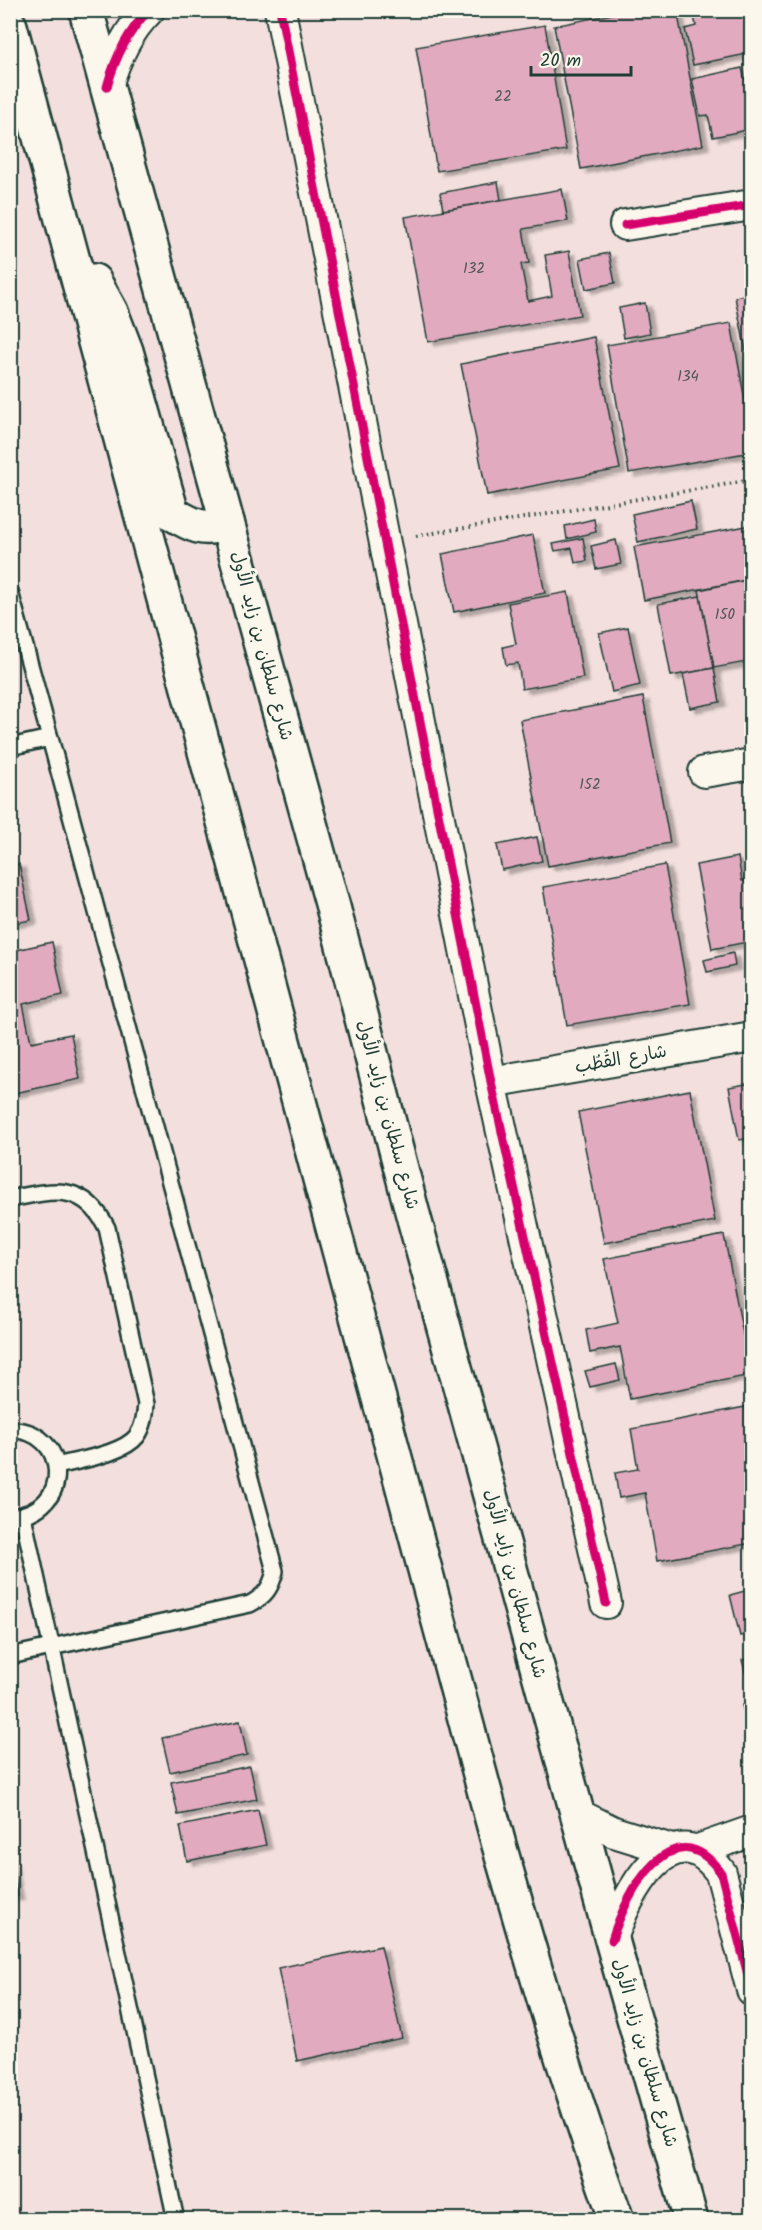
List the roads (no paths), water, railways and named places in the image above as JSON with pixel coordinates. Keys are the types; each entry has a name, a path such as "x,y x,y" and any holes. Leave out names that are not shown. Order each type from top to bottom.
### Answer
{"main road":[{"name":"شارع سلطان بن زايد الأول","path":"86,10 333,908 412,1211 691,2220"},
{"path":"10,26 502,1856 554,2030 617,2220"},
{"path":"68,238 111,312 126,351 172,513 192,526 216,527 227,522"}],"street":[{"path":"107,87 114,62 126,39 149,10"},
{"path":"280,10 491,1082 606,1603"},
{"path":"625,225 752,205"},
{"path":"704,772 752,764"},
{"name":"شارع القُطُب","path":"491,1082 752,1037"},
{"path":"578,1814 614,1832 712,1859 721,1873 752,1990"},
{"path":"612,1940 623,1909 639,1880 654,1864 685,1850 752,1831"}],"lane":[{"path":"10,592 276,1571 272,1586 263,1597 250,1604 10,1656"},
{"path":"10,747 50,738"},
{"path":"10,1199 57,1190 73,1193 88,1201 99,1213 107,1228 146,1404 144,1421 136,1436 124,1447 57,1466"},
{"path":"10,1430 28,1432 42,1440 57,1466 57,1479 46,1503 35,1511 17,1516 52,1648 176,2220"}]}
